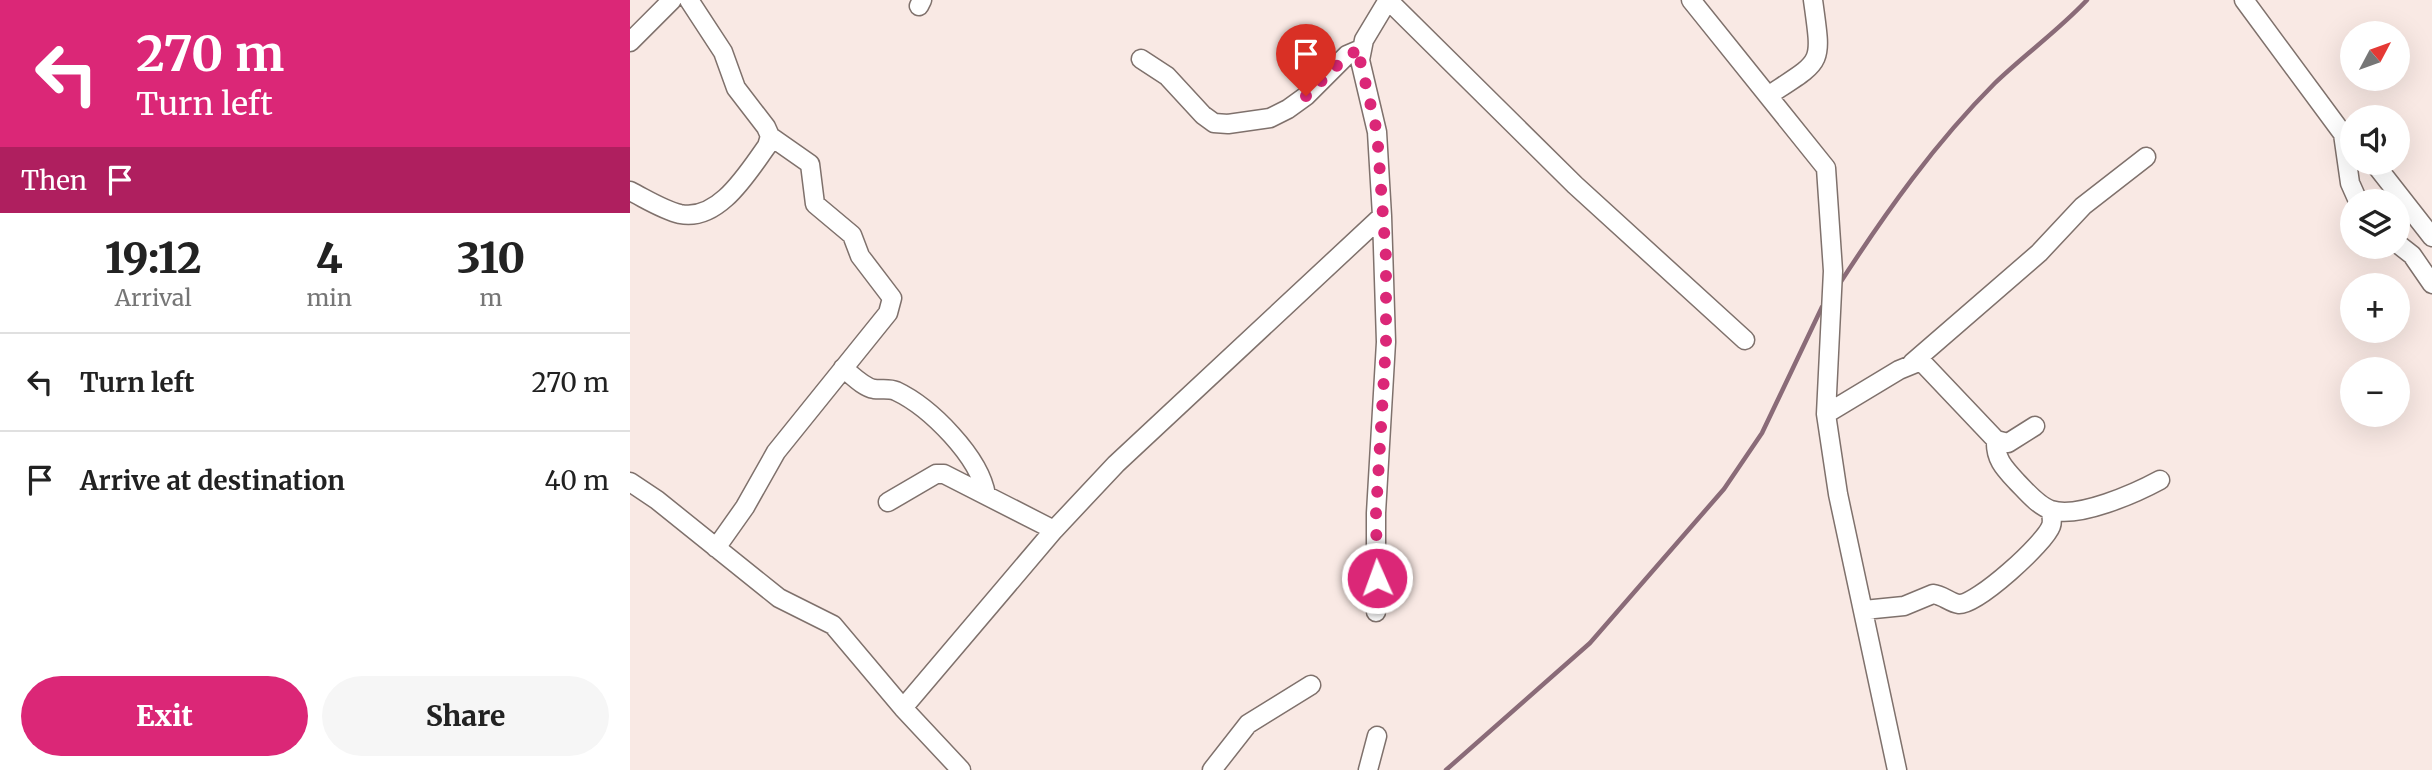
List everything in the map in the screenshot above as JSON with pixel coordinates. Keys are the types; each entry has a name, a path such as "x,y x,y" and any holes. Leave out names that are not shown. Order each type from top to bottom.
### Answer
{"street":[{"path":"630,42 672,0"},
{"path":"689,0 723,52 736,88 769,136 810,164 815,204 852,235 860,256 892,298 888,313 776,452 745,507 716,548"},
{"path":"1376,612 1376,513 1386,342 1377,132 1360,60 1361,49 1388,0 1575,185 1745,340"},
{"path":"1691,0 1826,168 1833,271 1826,414 1838,494 1897,770"},
{"path":"1769,95 1813,67 1819,43 1813,0"},
{"path":"2244,0 2340,126"},
{"path":"1140,59 1167,76 1203,116 1214,123 1228,124 1270,118 1288,109 1306,96 1348,55 1361,49"},
{"path":"630,191 681,214 705,212 719,204 752,168 767,146 769,136"},
{"path":"1826,414 1912,363 2039,253 2083,206 2146,157"},
{"path":"2383,175 2432,237"},
{"path":"903,708 1054,530 1186,396 1382,216"},
{"path":"2410,253 2432,284"},
{"path":"1912,363 1921,361 1929,366 1996,440 2008,443 2035,426"},
{"path":"843,368 871,389 894,390 924,408 956,441 975,468 986,495"},
{"path":"1996,440 1995,454 2001,464 2051,510 2071,511 2129,496 2160,480"},
{"path":"888,502 936,474 944,474 1054,530"},
{"path":"630,481 779,598 833,625 903,708 961,770"},
{"path":"1864,610 1904,606 1933,594 1960,604 1967,602 1994,584 2029,554 2051,527 2051,510"},
{"path":"1213,770 1248,724 1311,685"},
{"path":"1368,770 1377,736"}],"waterway":[{"path":"1840,283 1893,204 1952,130 1995,83 2087,0"},
{"path":"1446,770 1590,643 1724,489 1762,433 1822,307"}],"route":[{"path":"1306,96 1348,55 1361,49 1360,60 1377,132 1386,258 1386,342 1376,513 1377,578"}]}
